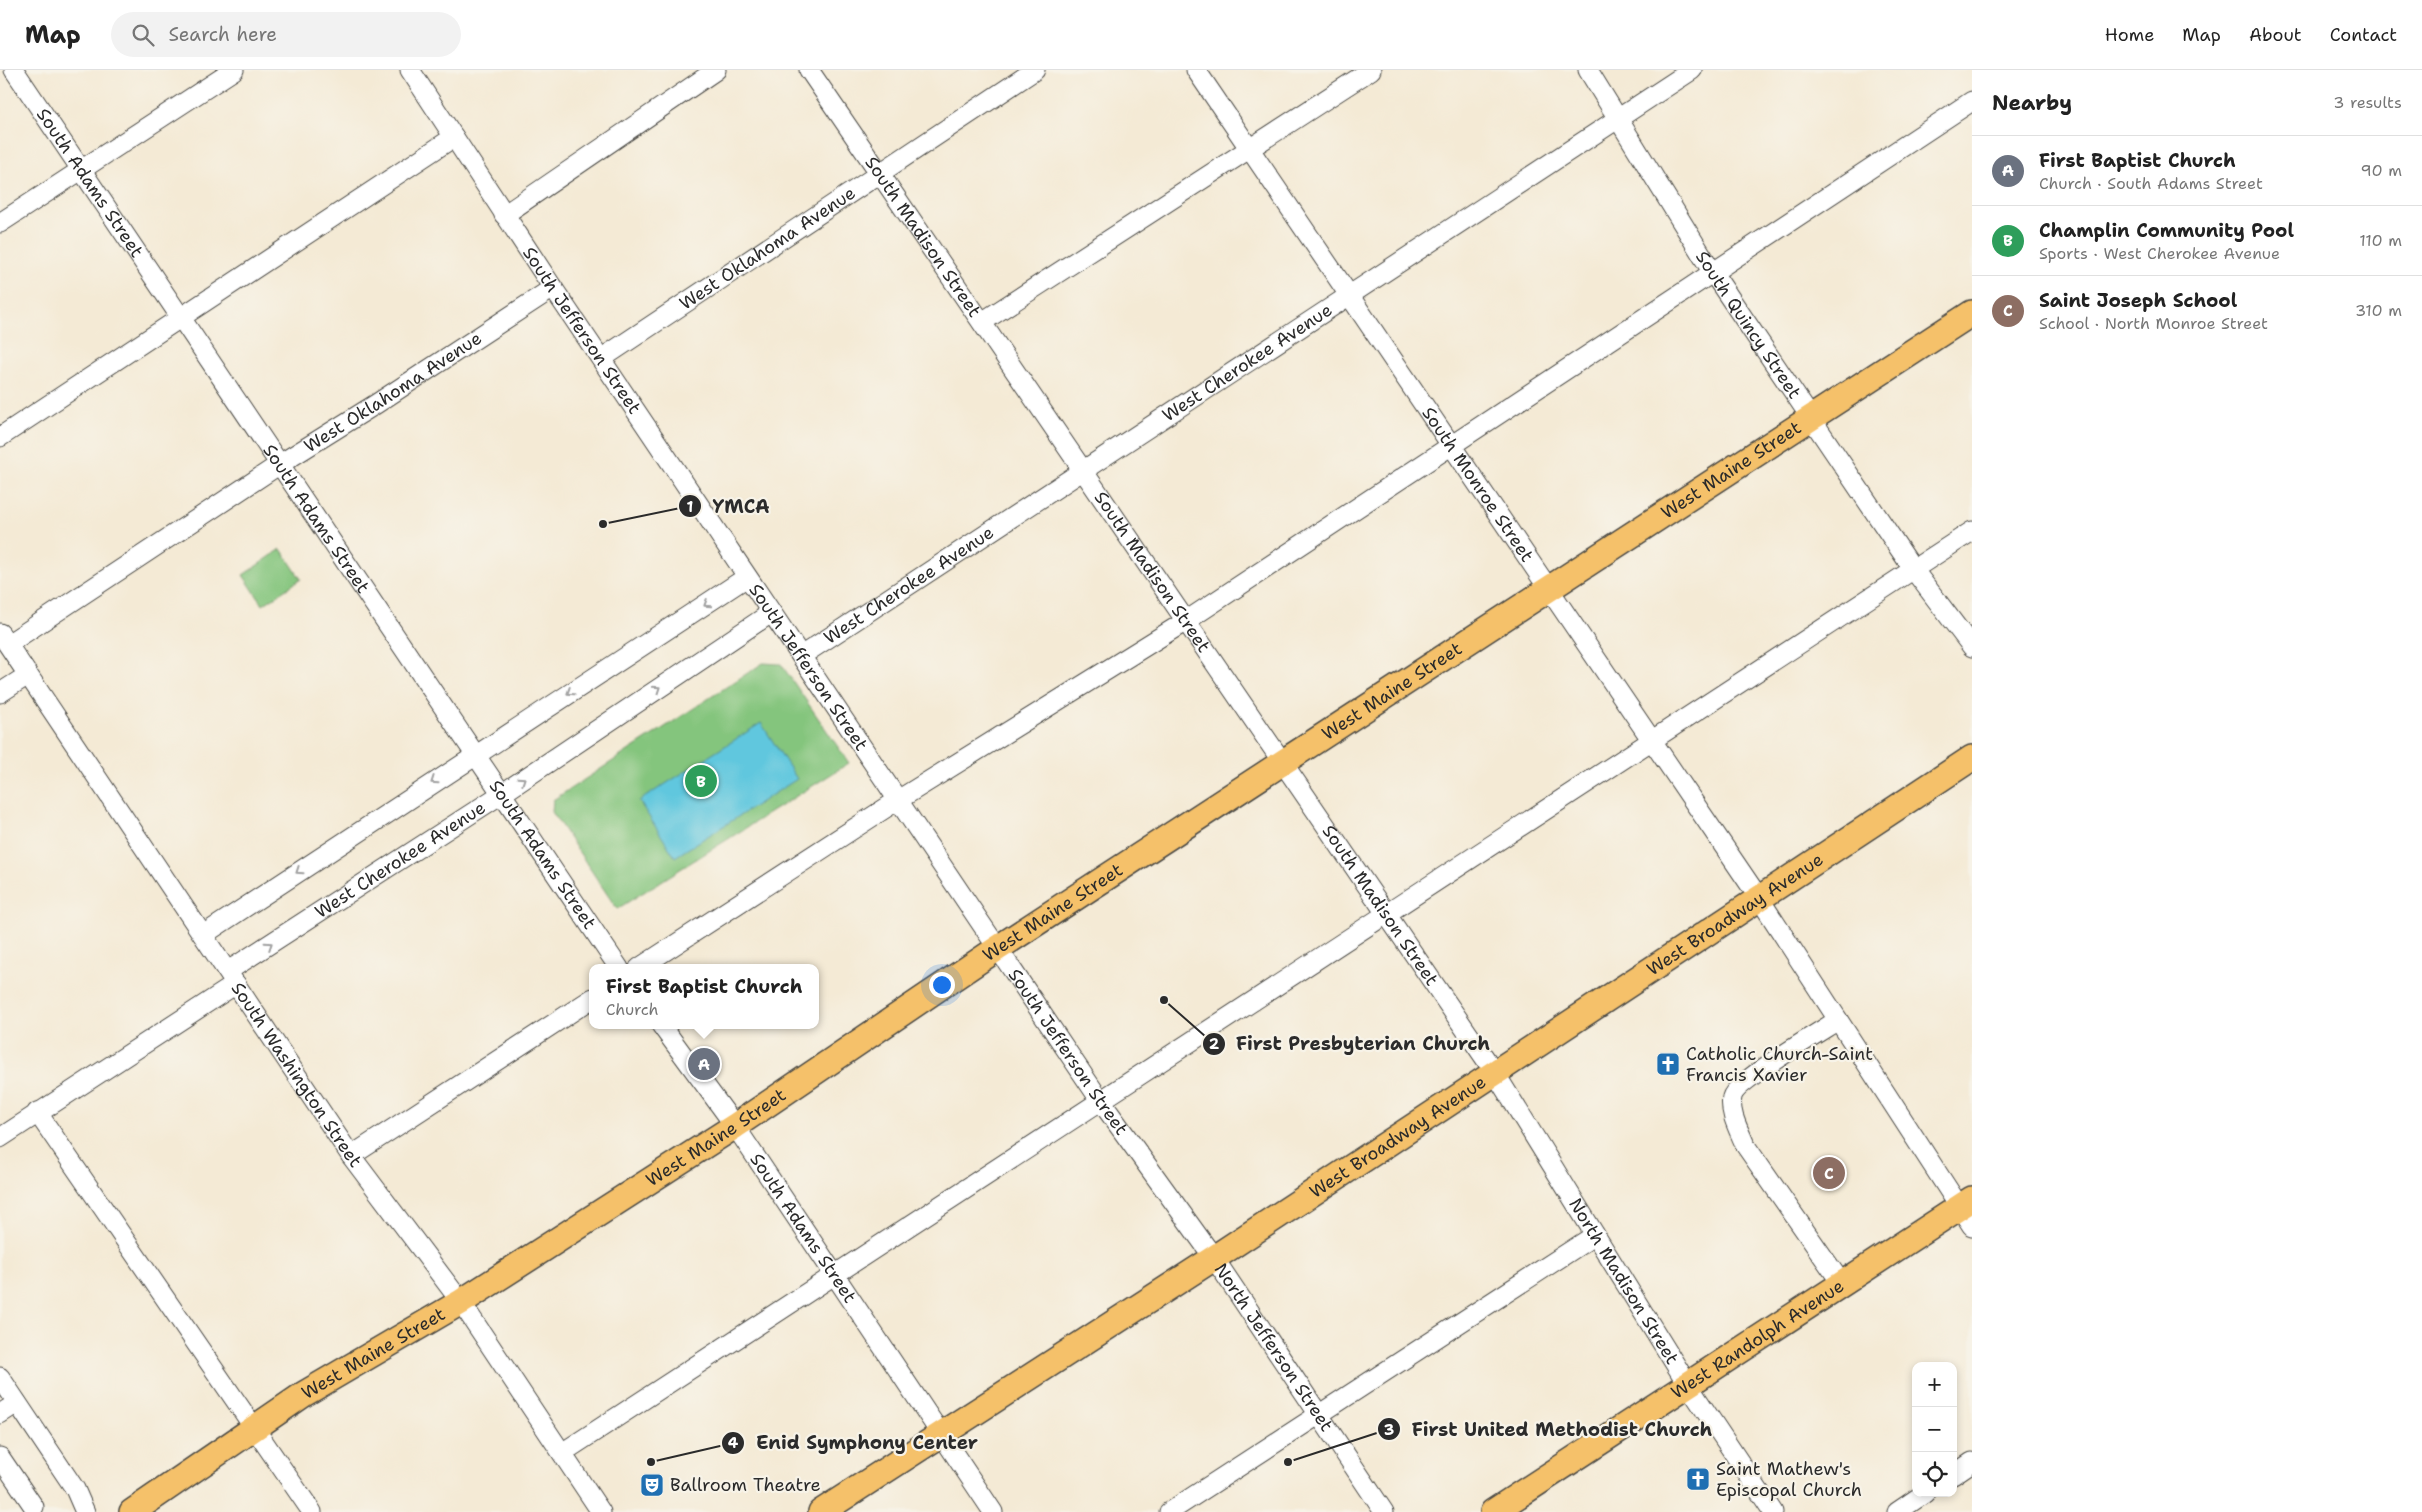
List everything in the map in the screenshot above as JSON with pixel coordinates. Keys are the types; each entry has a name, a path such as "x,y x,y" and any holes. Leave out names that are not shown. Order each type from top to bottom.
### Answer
{"main road":[{"name":"West Maine Street","path":"132,1512 304,1394 461,1302 734,1126 998,948 1810,417 1972,314"},
{"name":"West Broadway Avenue","path":"821,1512 941,1432 1214,1258 1972,758"},
{"name":"West Randolph Avenue","path":"1493,1512 1842,1284 1968,1211"}],"street":[{"name":"South Adams Street","path":"14,70 503,793 616,964"},
{"path":"0,223 234,70"},
{"name":"South Jefferson Street","path":"410,70 504,216 1100,1100 1214,1258"},
{"path":"504,216 716,70"},
{"name":"South Madison Street","path":"808,70 1495,1073"},
{"name":"West Oklahoma Avenue","path":"601,359 1035,70"},
{"name":"South Monroe Street","path":"1196,70 1760,898 1838,1020 1968,1211"},
{"path":"982,322 1371,70"},
{"name":"South Quincy Street","path":"1588,70 1713,273 1913,569 1972,647"},
{"name":"West Cherokee Avenue","path":"801,656 1692,70"},
{"path":"644,964 898,800 1186,621 1972,101"},
{"path":"0,437 454,137"},
{"name":"West Oklahoma Avenue","path":"4,638 376,404 553,288"},
{"path":"562,1453 1972,531"},
{"path":"203,935 747,577"},
{"name":"West Cherokee Avenue","path":"0,1138 503,793 771,613"},
{"name":"South Washington Street","path":"4,638 351,1156 461,1302 601,1512"},
{"path":"0,693 28,675"},
{"path":"351,1156 589,1001"},
{"path":"1838,1020 1749,1078 1735,1089 1732,1098 1735,1121 1745,1145 1842,1284"},
{"name":"South Adams Street","path":"664,1029 734,1126 835,1274 993,1512"},
{"name":"North Madison Street","path":"1495,1073 1688,1385 1773,1512"},
{"path":"37,1112 312,1512"},
{"path":"1169,1512 1595,1235"},
{"name":"North Jefferson Street","path":"1214,1258 1384,1512"},
{"path":"0,1377 75,1489 85,1512"},
{"path":"0,1414 17,1402"},
{"path":"0,1457 34,1507"},
{"path":"1957,1472 1972,1462"},
{"path":"1897,1512 1919,1497"}],"green space":[{"path":"281,549 301,579 263,605 243,575"},
{"path":"763,663 781,664 849,763 617,909 552,812 553,800"}],"water":[{"path":"761,723 797,779 675,857 639,801"}],"place":[{"name":"YMCA","path":"603,524"},
{"name":"Champlin Community Pool","path":"701,781"},
{"name":"First Presbyterian Church","path":"1164,1000"},
{"name":"First Baptist Church","path":"704,1064"},
{"name":"Catholic Church-Saint Francis Xavier","path":"1668,1064"},
{"name":"Saint Joseph School","path":"1829,1173"},
{"name":"Enid Symphony Center","path":"651,1462"},
{"name":"First United Methodist Church","path":"1288,1462"},
{"name":"Saint Mathew's Episcopal Church","path":"1698,1479"},
{"name":"Ballroom Theatre","path":"652,1485"}]}
